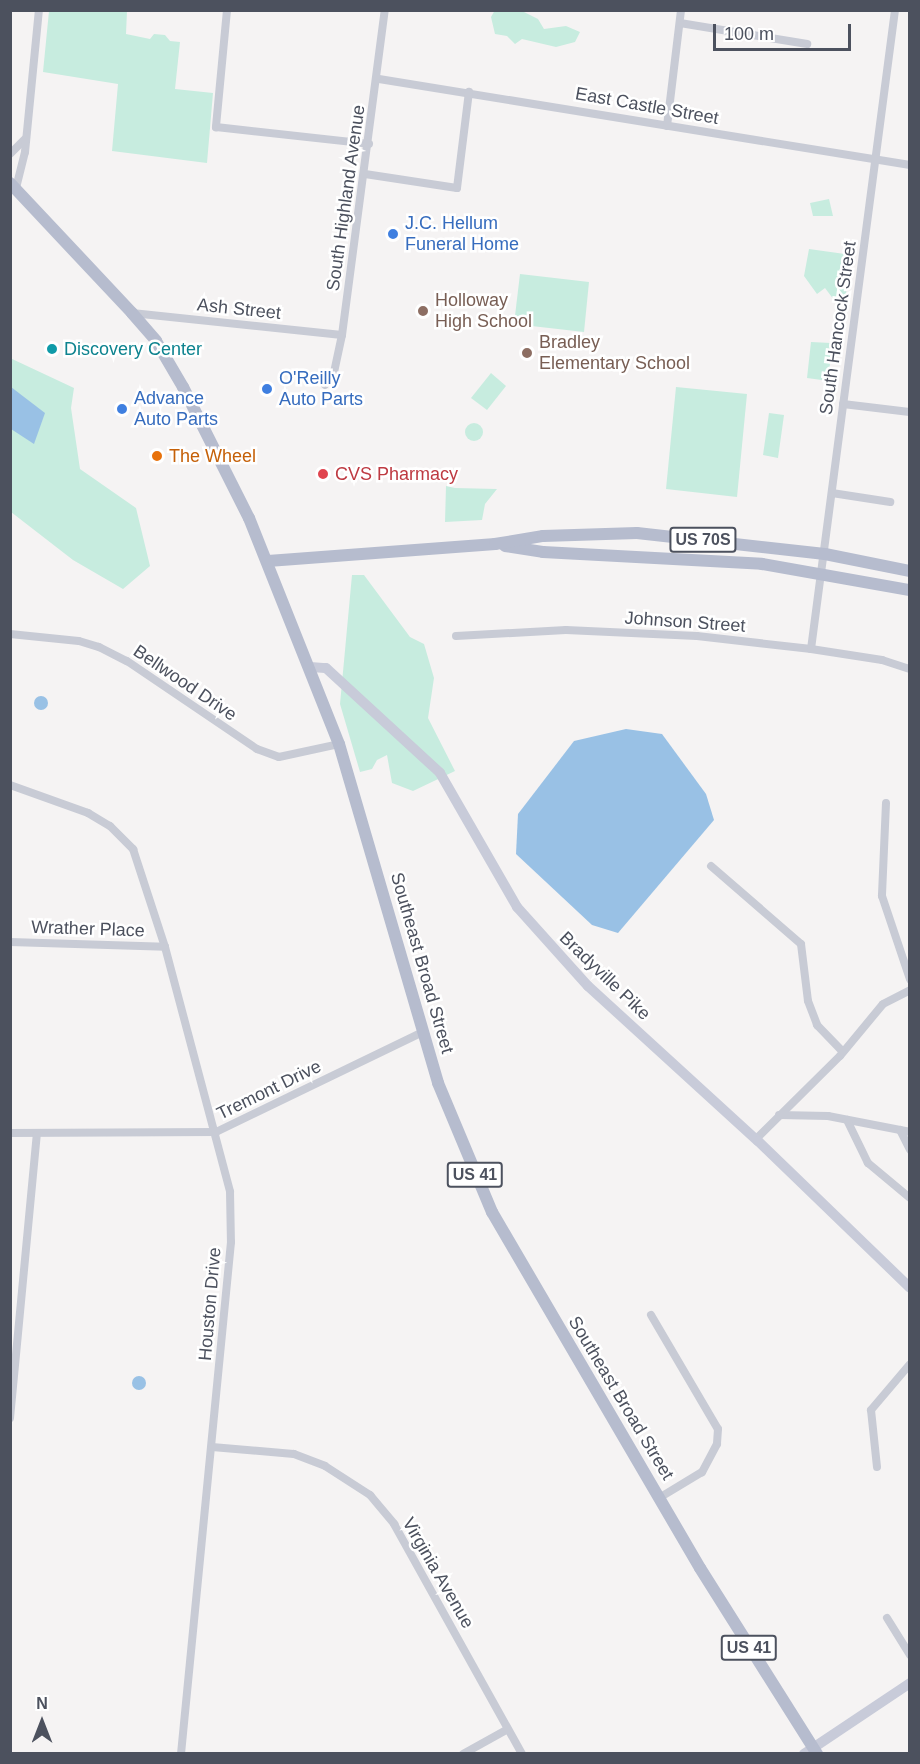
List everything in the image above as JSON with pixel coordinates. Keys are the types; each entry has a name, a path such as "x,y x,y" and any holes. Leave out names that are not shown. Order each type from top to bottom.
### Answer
{"main road":[{"name":"Southeast Broad Street","path":"13,186 132,313 176,374 268,561 339,744 423,1032 461,1146 494,1216 811,1752"},
{"name":"US 70S","path":"268,561 495,544 543,536 637,533 825,554 909,571"},
{"name":"US 70S","path":"495,544 543,552 698,558 822,573 909,590"},
{"name":"Bradyville Pike","path":"310,667 326,668 440,773 517,907 539,935 588,986 756,1139 909,1288"},
{"path":"811,1752 909,1683"}],"street":[{"path":"13,186 26,136 39,10"},
{"path":"227,10 216,127 369,144"},
{"name":"South Highland Avenue","path":"325,385 333,377 342,336 379,79 385,10"},
{"path":"667,126 681,10"},
{"name":"South Hancock Street","path":"811,649 895,10"},
{"path":"680,23 807,44"},
{"name":"East Castle Street","path":"379,79 909,165"},
{"path":"365,174 457,188 469,92"},
{"path":"10,153 20,148 26,136"},
{"name":"Ash Street","path":"132,313 342,336"},
{"path":"843,404 909,412"},
{"path":"832,493 890,502"},
{"name":"Johnson Street","path":"456,636 578,631 697,636 882,660 909,669"},
{"name":"Bellwood Drive","path":"10,634 71,639 99,647 127,661 257,749 279,757 339,744"},
{"name":"Houston Drive","path":"10,785 62,802 110,826 133,849 142,867 165,947 216,1132 230,1192 231,1242 213,1447 181,1754"},
{"path":"886,804 882,896 909,980"},
{"path":"711,866 801,944 808,1001 817,1025 843,1052"},
{"name":"Wrather Place","path":"10,942 165,947"},
{"path":"756,1139 843,1052 882,1004 909,990"},
{"name":"Tremont Drive","path":"10,1133 37,1135 216,1132 423,1032"},
{"path":"779,1115 847,1120 909,1132"},
{"path":"847,1120 868,1163 909,1198"},
{"path":"900,1130 909,1150"},
{"path":"10,1418 37,1135"},
{"path":"651,1315 718,1429 717,1444 702,1472 659,1498"},
{"path":"877,1467 871,1410 909,1364"},
{"name":"Virginia Avenue","path":"213,1447 294,1454 325,1466 370,1495 394,1524 522,1754"},
{"path":"887,1618 909,1655"},
{"path":"463,1754 508,1729"}],"green space":[{"path":"495,10 522,11 538,19 544,29 566,26 580,32 575,42 556,47 522,39 515,44 507,36 495,34 491,17"},
{"path":"49,11 127,11 126,34 150,39 154,34 165,35 170,41 180,42 175,89 213,93 207,163 112,151 118,84 43,72"},
{"path":"829,199 833,216 813,216 810,203"},
{"path":"809,249 852,255 843,312 825,288 817,294 804,276"},
{"path":"520,274 589,282 584,332 514,324"},
{"path":"811,342 831,343 829,381 807,378"},
{"path":"10,358 74,388 71,408 80,469 136,508 150,566 123,589 73,560 11,512"},
{"path":"491,373 506,386 487,410 471,398"},
{"path":"676,387 747,394 737,497 666,489"},
{"path":"769,413 784,415 778,458 763,455"},
{"path":"474,423 480,426 483,432 480,438 474,441 468,438 465,432 468,426"},
{"path":"446,486 497,489 485,504 482,520 445,522"},
{"path":"352,575 364,575 410,637 424,644 434,678 428,718 455,771 413,791 392,783 387,755 377,760 372,769 360,772 340,704"}],"water":[{"path":"11,387 45,413 34,444 11,429"},
{"path":"41,696 46,698 48,703 46,708 41,710 36,708 34,703 36,698"},
{"path":"626,729 662,734 706,794 714,820 618,933 592,925 516,854 518,814 574,741"},
{"path":"136,1376 142,1376 146,1383 142,1390 136,1390 132,1386 132,1380"}],"place":[{"name":"J.C. Hellum Funeral Home","path":"393,234"},
{"name":"Holloway High School","path":"423,311"},
{"name":"Discovery Center","path":"52,349"},
{"name":"Bradley Elementary School","path":"527,353"},
{"name":"O'Reilly Auto Parts","path":"267,389"},
{"name":"Advance Auto Parts","path":"122,409"},
{"name":"The Wheel","path":"157,456"},
{"name":"CVS Pharmacy","path":"323,474"}]}
